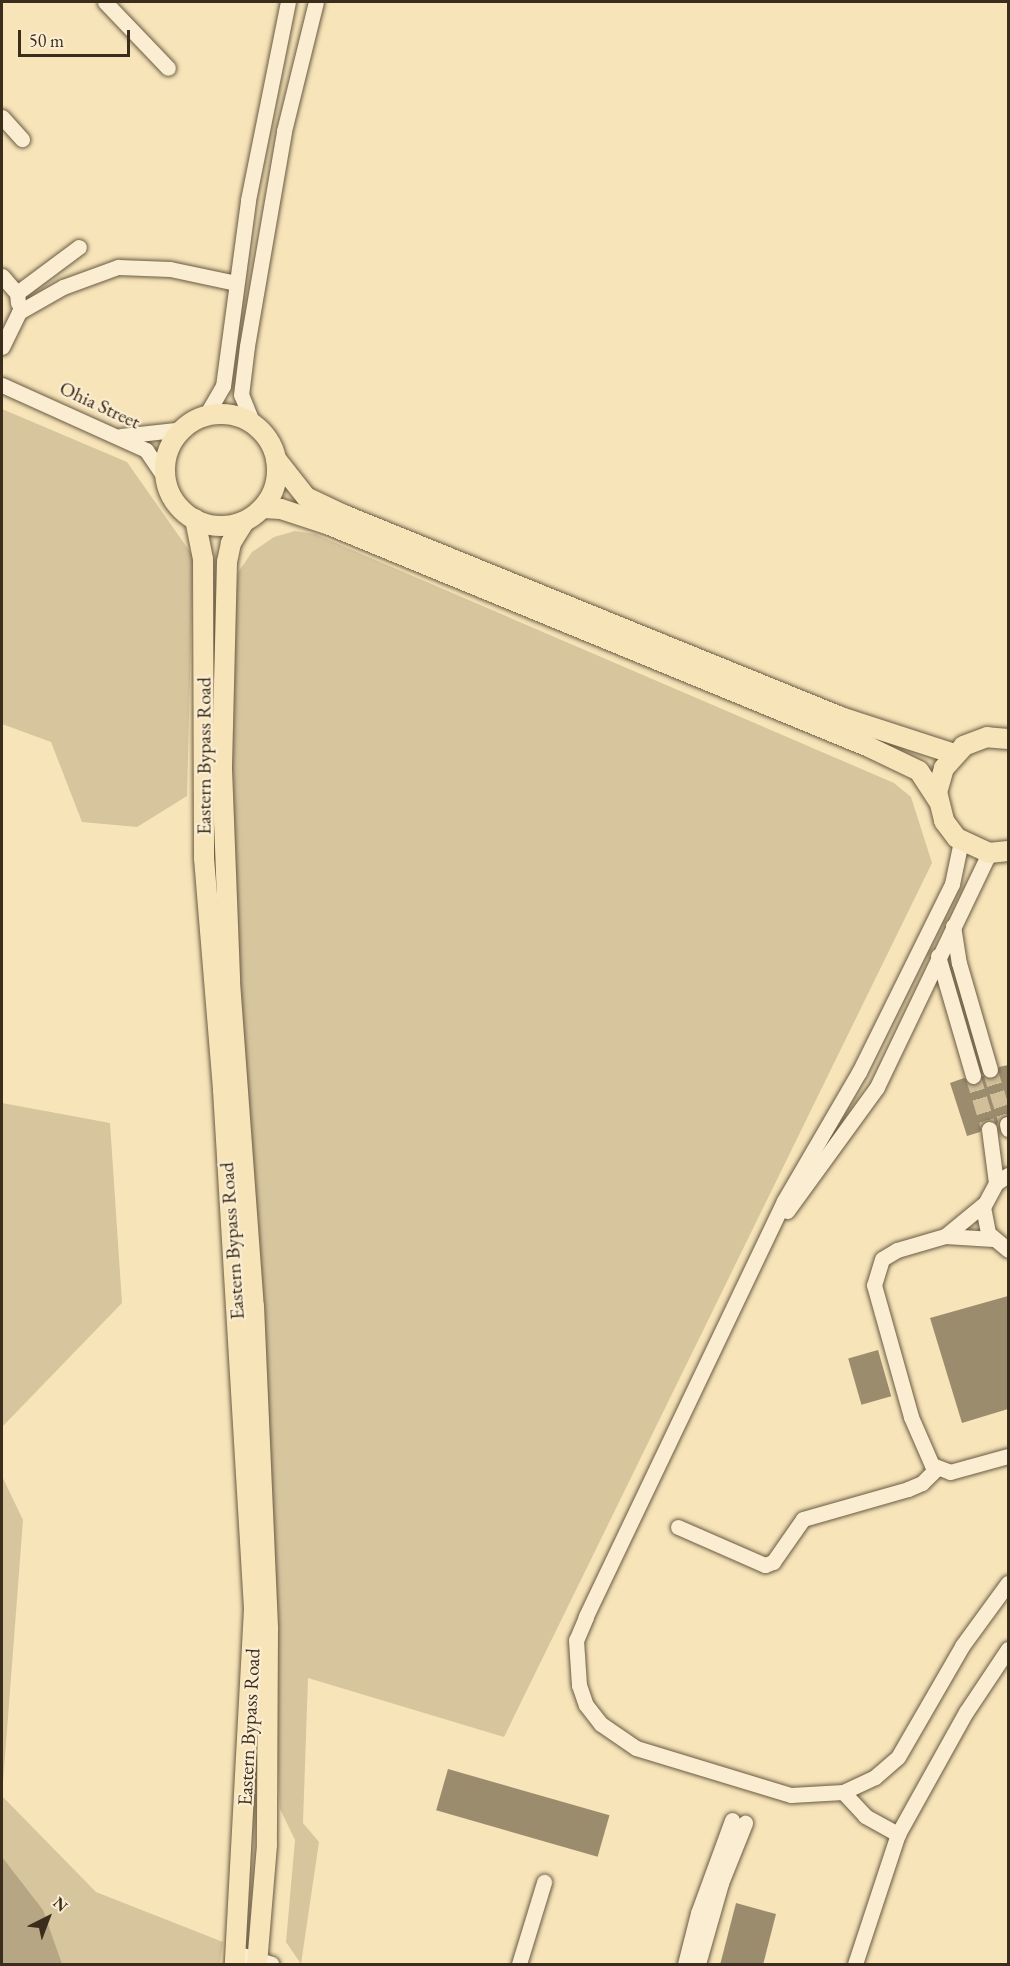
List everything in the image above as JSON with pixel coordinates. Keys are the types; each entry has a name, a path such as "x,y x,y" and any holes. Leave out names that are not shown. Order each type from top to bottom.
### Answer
{"main road":[{"path":"276,459 276,485 263,508 244,522 222,526 195,519 177,504 167,482 167,457 183,429 205,417 230,415 253,424 270,443 276,459 306,497 344,515 841,717 954,754"},
{"path":"263,508 281,508 327,524 869,747 919,771 938,800 944,821 961,841 989,853 1008,851"},
{"name":"Eastern Bypass Road","path":"195,519 203,559 204,858 223,1090 254,1609 235,1959"},
{"name":"Eastern Bypass Road","path":"244,522 231,543 227,562 222,769 230,982 254,1318 268,1630 267,1834 262,1963"},
{"path":"938,800 940,775 954,754 975,740 1006,734"}],"street":[{"path":"105,2 168,68"},
{"path":"205,417 223,386 261,128 288,2"},
{"path":"253,424 241,394 284,131 316,2"},
{"path":"2,117 22,139"},
{"path":"261,128 284,131"},
{"path":"17,293 79,247"},
{"path":"2,347 7,326 19,312 63,287 118,267 171,269 237,283"},
{"path":"2,276 17,293 19,312"},
{"name":"Ohia Street","path":"2,385 122,436 146,450 167,482"},
{"path":"122,436 183,429"},
{"path":"961,841 952,884 859,1072 784,1201 774,1228 586,1617 576,1640 575,1663 586,1705 616,1737 636,1748 792,1795 843,1792 875,1777 898,1757 962,1646 1008,1583"},
{"path":"774,1228 877,1087 989,853"},
{"path":"932,924 938,958 973,1076"},
{"path":"953,926 959,963 990,1070"},
{"path":"989,1129 1002,1179 984,1204 945,1236 887,1255 874,1276 879,1309 911,1417 925,1455 936,1469 950,1472 1008,1458"},
{"path":"984,1204 984,1221 993,1239 1008,1250"},
{"path":"945,1236 993,1239"},
{"path":"678,1527 765,1565 773,1562 803,1519 908,1489 922,1483 936,1469"},
{"path":"855,1965 898,1834 966,1713 1008,1649"},
{"path":"843,1792 866,1816 898,1834"},
{"path":"685,1965 698,1913 738,1821 698,1965"},
{"path":"519,1965 544,1882"},
{"path":"235,1959 262,1963"}],"shaded area":[{"path":"2,409 127,462 193,556 187,796 137,827 82,822 51,742 2,724"},
{"path":"295,531 315,534 894,783 911,797 932,863 504,1737 308,1678 303,1823 319,1842 301,1964 286,1942 295,1840 280,1809 253,1245 229,959 228,631 239,571 252,552 274,537"},
{"path":"2,1103 110,1123 122,1303 2,1427"},
{"path":"2,1476 23,1520 2,1796"},
{"path":"2,1796 96,1892 223,1942 220,1964 43,1964 2,1902"},
{"path":"2,1857 43,1910 62,1964 2,1964"}],"building":[{"path":"1008,1065 1008,1115 1000,1117 997,1125 992,1120 984,1121 980,1132 967,1136 950,1083 964,1078 976,1085 982,1076 993,1079 999,1067"},
{"path":"1008,1296 1008,1409 962,1423 930,1318"},
{"path":"878,1350 891,1396 861,1405 848,1359"},
{"path":"448,1769 609,1815 598,1857 436,1810"},
{"path":"736,1903 776,1914 763,1965 720,1965"}],"tunnel":[{"path":"990,1070 1007,1124"},
{"path":"973,1076 989,1129"}]}
